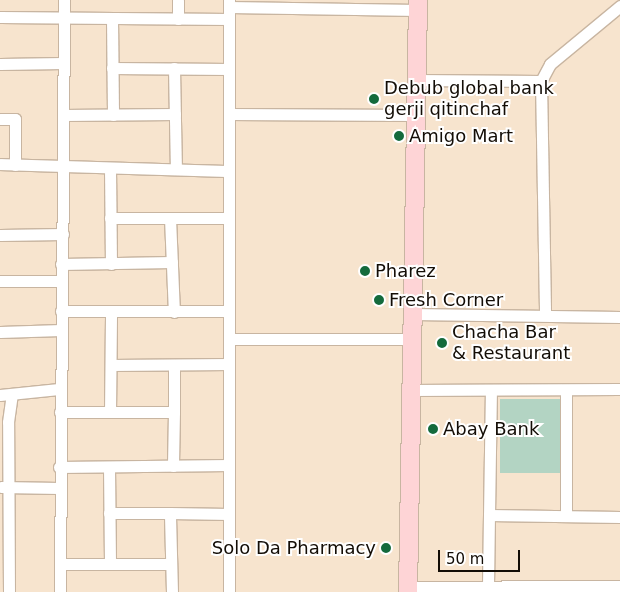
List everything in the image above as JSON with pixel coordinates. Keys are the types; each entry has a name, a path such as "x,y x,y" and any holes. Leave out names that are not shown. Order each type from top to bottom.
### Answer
{"main road":[{"path":"408,590 418,5"}],"street":[{"path":"60,592 59,389 60,281 63,234 64,0"},
{"path":"178,0 178,19"},
{"path":"229,592 229,4 418,5"},
{"path":"545,314 541,81 550,64 620,6"},
{"path":"0,17 229,19"},
{"path":"112,18 113,115"},
{"path":"0,64 64,63"},
{"path":"112,68 229,69"},
{"path":"174,68 176,169"},
{"path":"416,80 541,81"},
{"path":"63,115 175,114"},
{"path":"229,114 417,115"},
{"path":"0,119 15,119 15,165"},
{"path":"0,164 229,171"},
{"path":"110,168 111,264"},
{"path":"110,218 229,218"},
{"path":"170,218 174,312"},
{"path":"0,235 63,234"},
{"path":"61,264 172,262"},
{"path":"0,281 60,281"},
{"path":"61,311 229,311"},
{"path":"110,412 111,312"},
{"path":"413,314 620,316"},
{"path":"0,332 61,330"},
{"path":"229,339 412,339"},
{"path":"111,365 174,366 229,364"},
{"path":"173,466 174,366"},
{"path":"9,592 4,537 4,422 6,395 59,389"},
{"path":"410,390 620,389"},
{"path":"566,390 566,516"},
{"path":"488,586 491,391"},
{"path":"60,412 174,412"},
{"path":"59,467 229,465"},
{"path":"108,467 110,564"},
{"path":"4,487 59,488"},
{"path":"110,513 229,514"},
{"path":"170,513 172,592"},
{"path":"489,515 620,517"},
{"path":"60,564 171,564"},
{"path":"408,590 488,586 620,586"}],"green space":[{"path":"500,399 562,399 562,473 500,473"}],"place":[{"name":"Debub global bank gerji qitinchaf","path":"374,99"},
{"name":"Amigo Mart","path":"399,136"},
{"name":"Pharez","path":"365,271"},
{"name":"Fresh Corner","path":"379,300"},
{"name":"Chacha Bar & Restaurant","path":"442,343"},
{"name":"Abay Bank","path":"433,429"},
{"name":"Solo Da Pharmacy","path":"386,548"}]}
